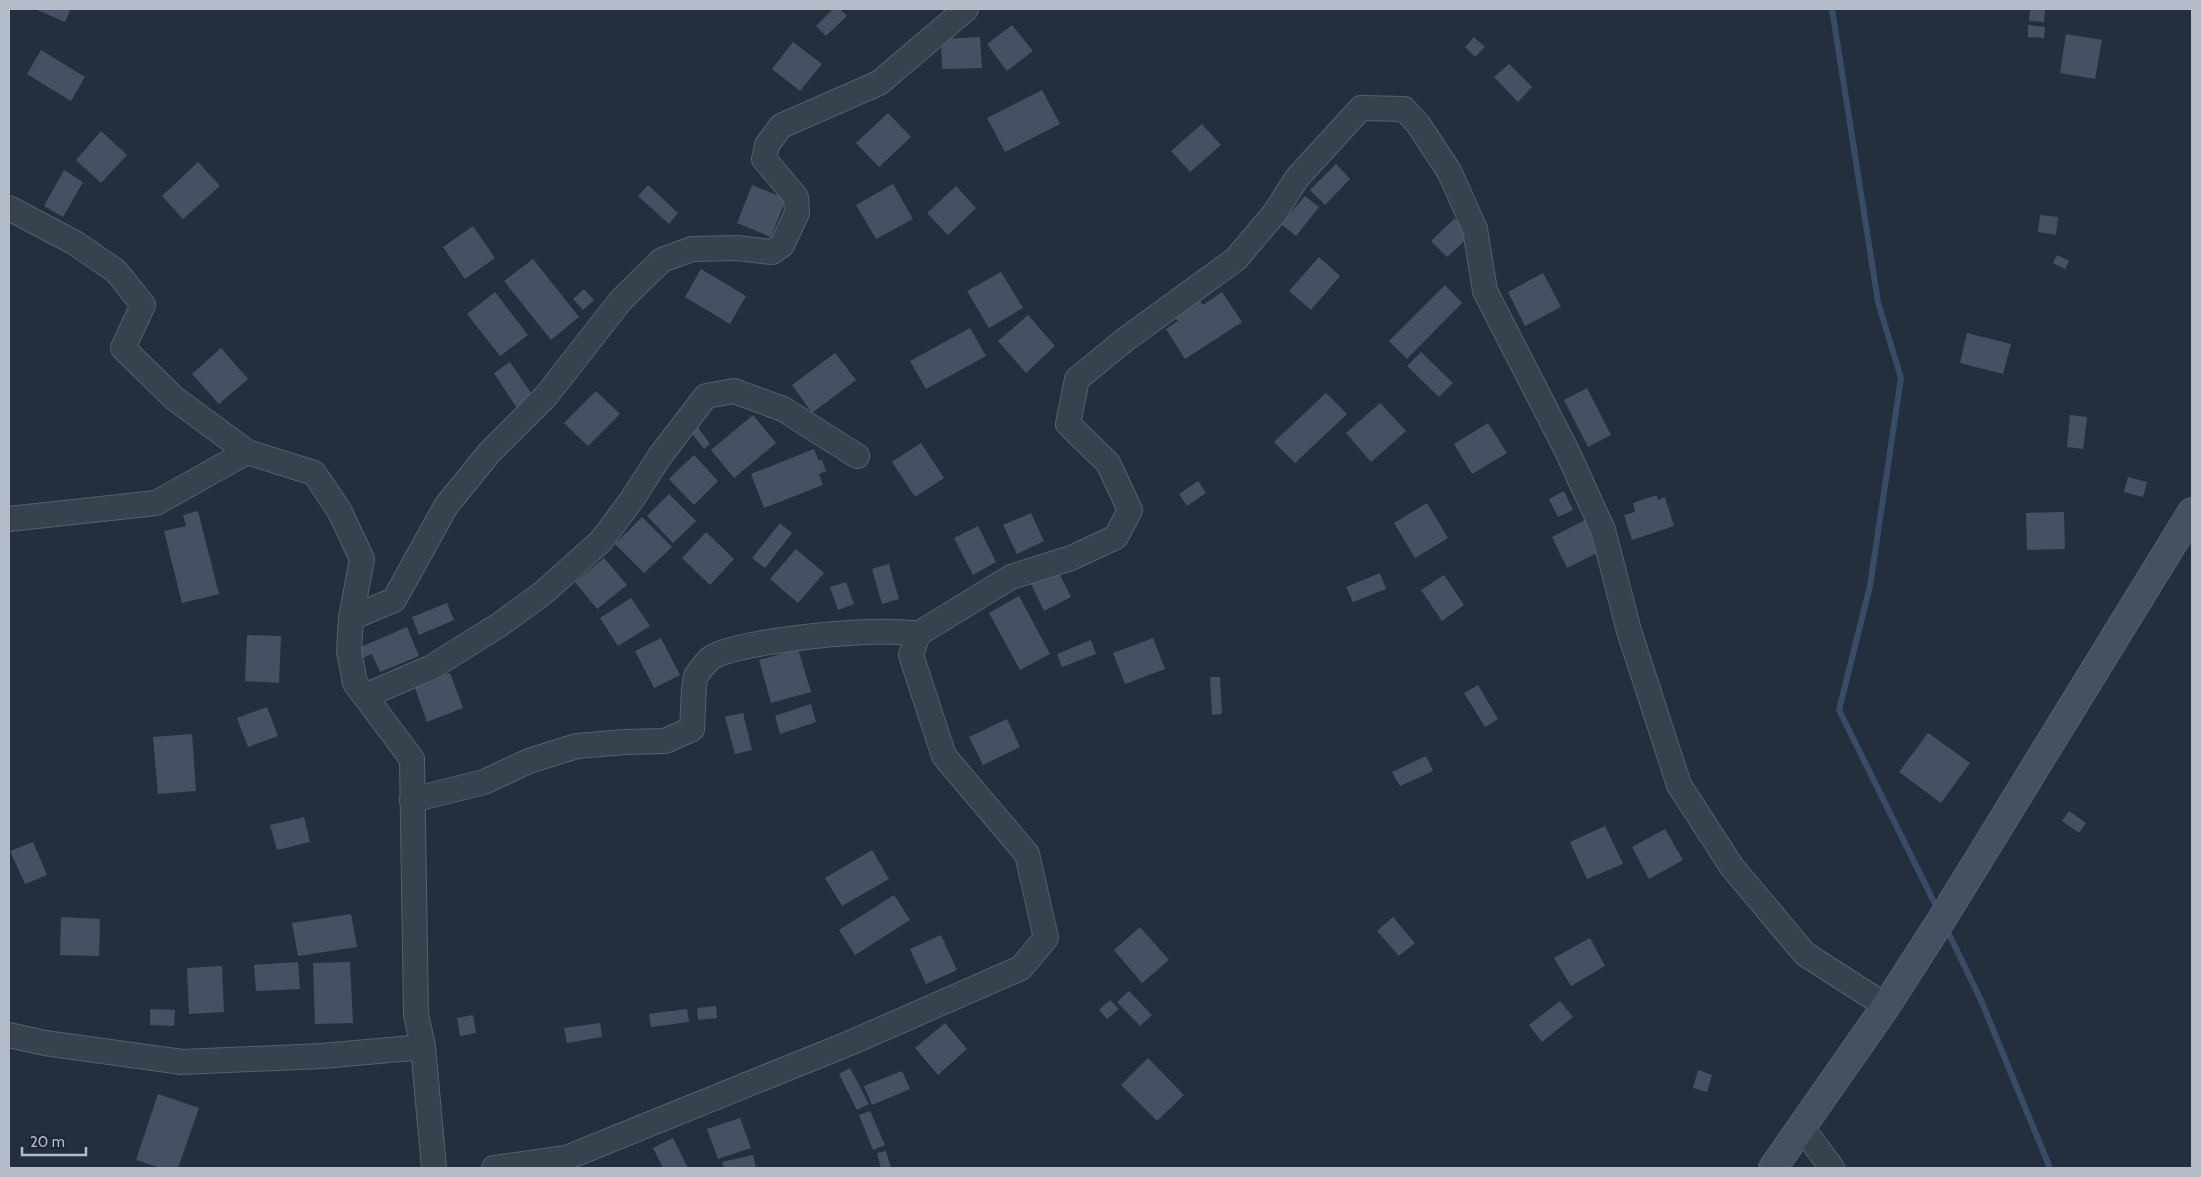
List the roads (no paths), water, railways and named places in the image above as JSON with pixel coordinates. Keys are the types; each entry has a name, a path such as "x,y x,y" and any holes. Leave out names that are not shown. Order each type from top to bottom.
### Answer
{"main road":[{"path":"1773,1168 1886,1006 2192,512"}],"street":[{"path":"351,618 394,600 446,506 489,453 546,396 621,300 662,260 692,249 737,248 772,252 782,245 797,213 796,197 764,159 768,145 781,126 879,83 966,9"},
{"path":"412,800 484,782 529,761 577,746 665,741 692,729 696,677 710,659 739,648 794,639 865,632 918,634 1011,577 1071,558 1116,537 1130,510 1108,463 1068,424 1077,379 1126,339 1236,259 1274,214 1297,178 1361,108 1404,109 1418,124 1449,171 1475,229 1485,291 1567,451 1603,530 1629,631 1679,785 1732,867 1804,954 1886,1006"},
{"path":"9,208 74,243 116,271 143,305 123,348 174,398 247,452 314,473 339,510 362,559 351,618 349,651 355,683 412,759 416,1014 423,1047 434,1168"},
{"path":"365,696 432,667 499,625 543,593 601,541 631,502 660,456 706,396 734,391 783,409 857,456"},
{"path":"9,519 156,503 247,452"},
{"path":"494,1168 566,1158 850,1043 1021,968 1046,938 1027,854 944,756 911,654 918,634"},
{"path":"9,1035 45,1043 182,1062 322,1056 423,1047"},
{"path":"1802,1126 1832,1168"}],"waterway":[{"path":"1832,9 1878,302 1901,378 1870,586 1839,710 1938,910"},
{"path":"1945,926 1980,998 2050,1168"}]}
